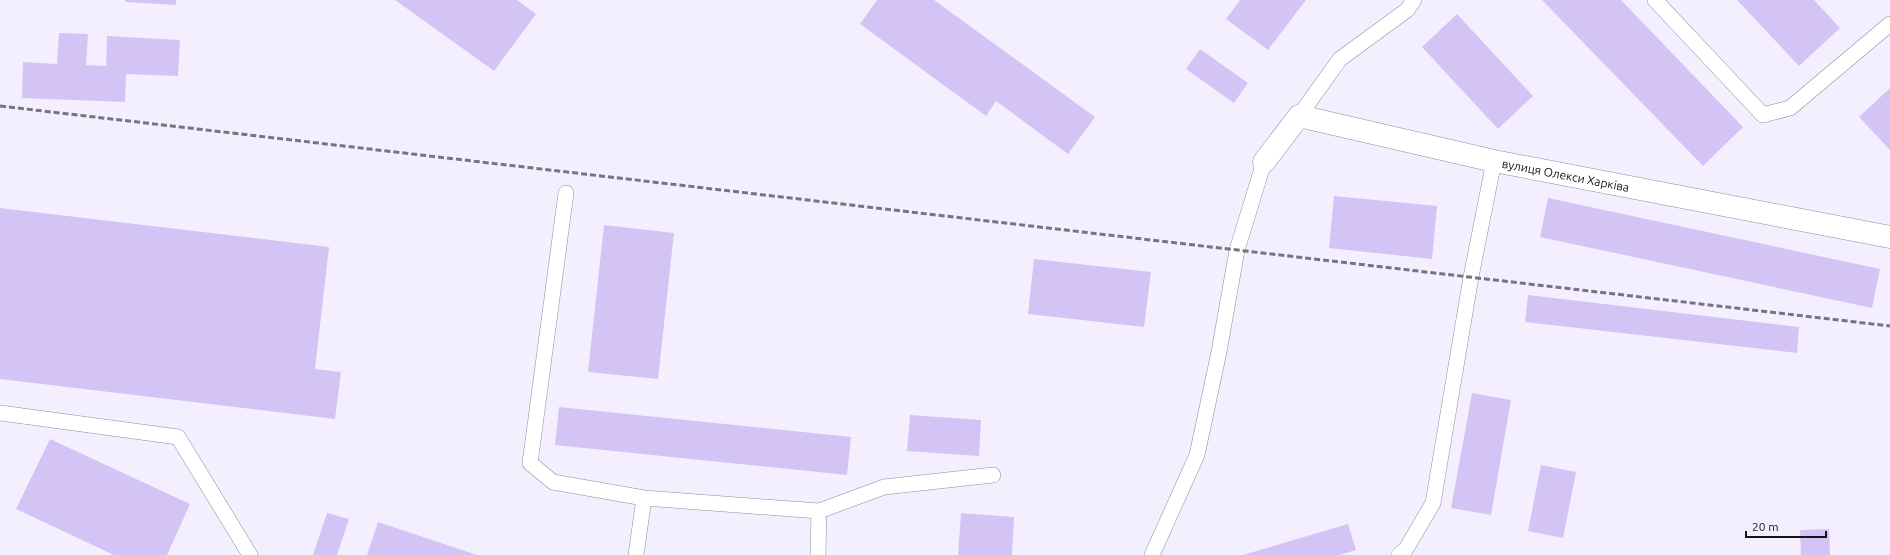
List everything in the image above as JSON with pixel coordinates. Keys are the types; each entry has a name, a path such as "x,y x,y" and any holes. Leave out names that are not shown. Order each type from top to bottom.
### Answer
{"street":[{"name":"вулиця Олекси Харківа","path":"1299,116 1494,161 1890,237"},
{"path":"1264,162 1299,116"}],"lane":[{"path":"1299,116 1340,59 1407,10 1414,0"},
{"path":"1655,0 1763,115 1790,108 1890,24"},
{"path":"1399,555 1406,549 1433,503 1471,277 1494,161"},
{"path":"1152,555 1197,455 1219,352 1238,250 1264,162"},
{"path":"566,193 530,463 552,482 644,498 819,511 884,487 993,475"},
{"path":"0,413 178,437 250,555"},
{"path":"636,555 644,498"},
{"path":"818,555 819,511"}],"building":[{"path":"125,0 176,0 176,5 125,2"},
{"path":"395,0 517,0 536,14 494,71"},
{"path":"877,0 934,0 1095,117 1068,154 996,101 986,116 860,24"},
{"path":"1240,0 1306,0 1268,50 1226,19"},
{"path":"1542,0 1621,0 1743,127 1703,166"},
{"path":"1737,0 1814,0 1840,28 1799,66"},
{"path":"1457,14 1533,96 1498,129 1422,47"},
{"path":"59,33 88,34 86,65 106,66 107,36 180,40 178,76 126,74 125,102 22,98 23,62 57,64"},
{"path":"1200,49 1248,83 1234,103 1186,69"},
{"path":"1890,88 1890,150 1859,117"},
{"path":"1334,196 1437,206 1432,259 1329,248"},
{"path":"1548,198 1880,269 1872,308 1540,237"},
{"path":"0,208 329,247 315,369 341,372 335,419 0,379"},
{"path":"604,225 674,233 658,379 588,372"},
{"path":"1034,259 1151,272 1144,327 1028,314"},
{"path":"1528,295 1799,327 1797,353 1525,322"},
{"path":"1472,393 1511,400 1491,515 1451,508"},
{"path":"559,407 851,437 847,475 555,445"},
{"path":"910,415 981,420 979,456 907,451"},
{"path":"50,439 190,504 167,555 114,555 16,509"},
{"path":"1541,465 1576,472 1563,538 1528,531"},
{"path":"327,513 349,519 337,555 313,555"},
{"path":"961,513 1014,517 1012,555 958,555"},
{"path":"378,522 477,555 367,555"},
{"path":"1348,524 1356,550 1339,555 1243,555"},
{"path":"1829,529 1830,555 1801,555 1800,530"}],"railway":[{"path":"0,106 1890,326"}]}
